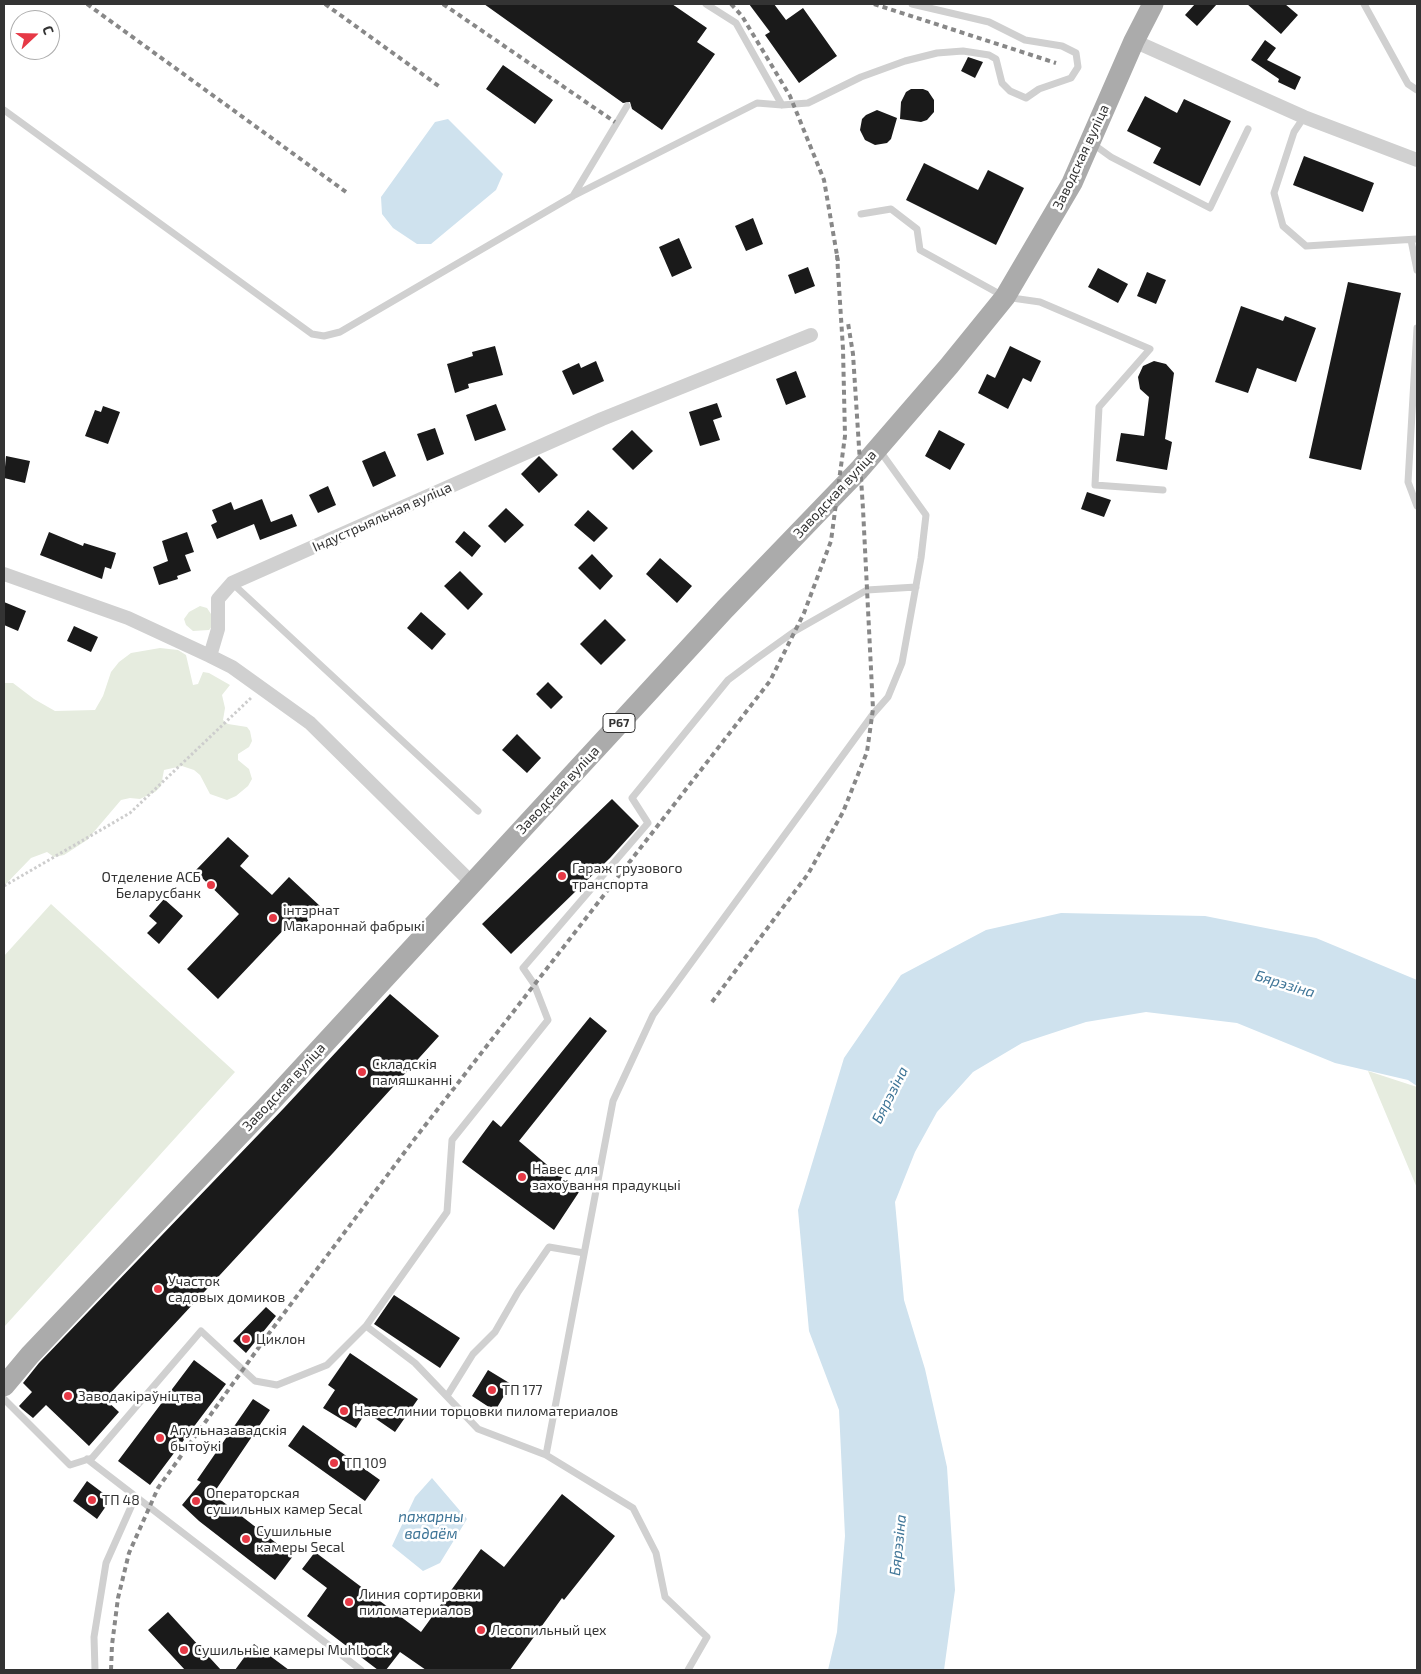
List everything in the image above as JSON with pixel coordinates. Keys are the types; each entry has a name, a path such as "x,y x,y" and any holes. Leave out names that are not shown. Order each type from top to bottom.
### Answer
{"main road":[{"name":"Заводская вуліца","path":"4,1386 30,1354 268,1106 718,616 878,448 1005,297 1072,183 1134,41 1153,4"}],"street":[{"path":"1134,41 1304,117 1417,160"},
{"name":"Індустрыяльная вуліца","path":"232,583 602,419 811,335"},
{"path":"4,574 128,618 232,667 310,723 472,883"},
{"path":"210,656 218,629 218,599 232,583"}],"lane":[{"path":"706,4 736,23 782,105"},
{"path":"4,110 312,334 324,336 340,332 573,196 757,102 782,105 808,103 861,77 905,61 938,53 963,51 996,59 1002,83 1010,91 1026,98 1039,89 1071,78 1078,68 1076,53 1062,46 1025,40 988,22 912,4"},
{"path":"1364,4 1408,84 1417,90"},
{"path":"573,196 627,106"},
{"path":"1304,117 1294,132 1274,193 1283,226 1306,246 1414,239 1417,270"},
{"path":"1090,142 1111,157 1210,208 1248,129"},
{"path":"861,214 891,209 917,229 920,250 1005,297 1040,302 1150,349 1099,407 1095,485 1163,490"},
{"path":"1417,328 1408,482 1417,506"},
{"path":"546,1455 613,1101 652,1015 867,722 888,697 902,663 916,587 926,514 878,448"},
{"path":"232,583 478,811"},
{"path":"4,1399 70,1465 92,1458 201,1331 255,1381 277,1385 327,1365 366,1326 446,1212 452,1140 548,1020 534,984 523,968 648,823 632,798 728,680 756,659 795,631 867,590 916,587"},
{"path":"447,1396 473,1354 495,1332 518,1292 549,1247 584,1253"},
{"path":"366,1326 415,1363 478,1429 546,1455 633,1508 656,1553 665,1597 707,1638 688,1670"},
{"path":"87,1460 361,1670"},
{"path":"94,1670 94,1637 106,1563 135,1498"}],"path":[{"path":"4,886 130,813 262,688"}],"shaded area":[{"path":"200,606 207,608 213,617 213,625 209,630 193,631 186,625 184,619 189,612"},
{"path":"160,648 178,650 186,655 193,685 198,684 203,672 209,673 230,685 222,695 225,708 223,720 228,724 247,727 250,731 252,741 249,747 238,754 238,760 249,769 252,779 248,786 236,796 227,800 210,794 200,775 194,770 182,766 164,770 161,786 155,792 140,799 130,798 121,800 87,840 64,855 54,857 47,852 31,858 4,886 4,683 13,683 34,699 55,711 95,710 103,696 111,672 119,662 131,653"},
{"path":"51,904 235,1072 4,1327 4,956"},
{"path":"1368,1071 1417,1087 1417,1188"}],"water":[{"path":"448,119 503,174 496,190 431,244 417,244 393,228 382,214 381,197 435,122"},
{"name":"Бярэзіна","path":"1061,913 1205,916 1316,938 1417,980 1417,1086 1408,1080 1335,1063 1237,1023 1146,1012 1086,1022 1022,1043 973,1072 937,1112 915,1152 895,1202 904,1300 925,1369 947,1467 955,1590 944,1670 828,1670 837,1632 845,1536 839,1410 809,1331 798,1210 844,1058 901,975 986,930"},
{"name":"пажарны вадаём","path":"432,1478 467,1519 440,1563 423,1571 392,1546 415,1497"}],"building":[{"path":"484,4 672,4 707,28 697,42 715,54 662,130 632,109 630,102 623,103"},
{"path":"749,4 774,4 786,20 803,8 837,56 799,83 765,35 770,32"},
{"path":"1195,4 1217,4 1197,26 1185,15"},
{"path":"1247,4 1285,4 1298,15 1281,34"},
{"path":"1265,40 1276,48 1267,60 1301,77 1295,90 1278,82 1279,79 1251,60"},
{"path":"968,57 983,62 975,78 961,71"},
{"path":"503,65 553,100 535,124 486,89"},
{"path":"911,89 928,91 934,100 934,112 927,120 921,122 900,119 901,102 906,92"},
{"path":"1145,96 1177,113 1184,99 1231,121 1200,186 1153,163 1161,148 1127,131"},
{"path":"877,110 897,118 891,139 887,143 875,145 865,140 860,130 862,119"},
{"path":"1304,156 1374,183 1363,212 1293,185"},
{"path":"924,163 978,190 988,170 1024,188 996,245 906,200"},
{"path":"753,218 763,244 746,251 735,226"},
{"path":"679,238 692,268 672,277 659,247"},
{"path":"808,267 815,286 795,294 788,275"},
{"path":"1098,268 1128,284 1118,303 1088,287"},
{"path":"1147,272 1166,280 1156,304 1137,296"},
{"path":"1348,282 1401,293 1361,470 1309,458"},
{"path":"1241,306 1283,321 1285,316 1316,328 1296,382 1257,368 1248,393 1215,382"},
{"path":"495,346 503,375 468,384 469,388 455,393 447,364 473,356 472,352"},
{"path":"1010,346 1041,361 1031,382 1023,378 1008,409 978,393 987,374 995,378"},
{"path":"596,361 604,381 573,395 562,371 579,363 581,368"},
{"path":"1154,361 1166,364 1174,373 1165,439 1172,442 1167,470 1116,461 1121,433 1144,436 1149,397 1140,389 1138,377 1143,366"},
{"path":"796,371 806,397 786,405 776,379"},
{"path":"717,403 722,417 713,420 720,440 700,446 689,412"},
{"path":"496,404 506,430 475,441 466,415"},
{"path":"103,406 120,412 108,444 85,436 95,410 101,412"},
{"path":"435,428 444,454 427,461 417,434"},
{"path":"632,430 653,451 633,470 612,449"},
{"path":"939,430 965,444 950,470 925,456"},
{"path":"385,451 396,476 373,487 362,461"},
{"path":"6,456 30,461 25,483 4,478"},
{"path":"539,456 558,475 539,493 521,474"},
{"path":"328,486 336,505 318,513 309,495"},
{"path":"1087,492 1111,500 1104,517 1081,509"},
{"path":"262,499 271,522 292,514 297,526 260,540 254,524 217,539 211,525 217,522 212,510 231,502 234,510"},
{"path":"506,508 524,525 505,543 488,526"},
{"path":"588,510 608,528 594,542 574,525"},
{"path":"464,531 481,546 472,557 455,542"},
{"path":"49,532 83,546 84,543 116,553 111,569 105,567 102,579 40,555"},
{"path":"187,532 194,552 185,555 191,571 177,576 178,579 159,585 153,567 168,561 162,541"},
{"path":"592,554 613,576 600,590 578,568"},
{"path":"660,558 692,586 677,603 646,574"},
{"path":"460,571 483,594 468,610 444,586"},
{"path":"4,602 26,611 18,631 4,625"},
{"path":"421,612 446,634 432,650 407,628"},
{"path":"605,619 626,640 601,665 580,644"},
{"path":"74,626 98,637 91,652 67,641"},
{"path":"548,682 563,697 551,709 536,694"},
{"path":"517,734 541,758 527,773 502,750"},
{"name":"Гараж грузового транспорта","path":"612,799 639,826 610,858 511,954 482,924"},
{"name":"інтэрнат Макароннай фабрыкі","path":"228,837 249,856 240,866 272,895 289,877 321,907 299,930 291,922 218,999 187,969 239,914 195,871"},
{"path":"164,899 183,916 159,944 147,933 157,923 149,916"},
{"name":"Участок садовых домиков","path":"390,994 439,1036 105,1399 119,1412 89,1446 46,1405 33,1418 22,1409 19,1406 32,1392 23,1383 39,1363 284,1108"},
{"name":"Навес для захоўвання прадукцыі","path":"590,1017 607,1031 519,1141 579,1192 554,1230 462,1162 493,1120 501,1127"},
{"path":"394,1295 460,1338 440,1368 374,1324"},
{"path":"266,1307 276,1316 246,1353 233,1341"},
{"path":"350,1353 418,1399 395,1432 366,1412 356,1428 323,1408 335,1390 328,1385"},
{"name":"Агульназавадскія бытоўкі","path":"194,1360 226,1384 150,1485 118,1461"},
{"name":"ТП 177","path":"488,1370 511,1384 495,1411 472,1396"},
{"path":"253,1399 270,1410 213,1494 293,1556 275,1580 199,1521 182,1505 201,1482 197,1480"},
{"name":"ТП 109","path":"303,1425 380,1480 365,1501 288,1446"},
{"name":"ТП 48","path":"87,1481 111,1499 97,1519 73,1501"},
{"path":"562,1494 615,1536 564,1600 562,1598 510,1670 426,1670 400,1652 386,1670 378,1670 307,1616 327,1588 302,1569 315,1552 421,1632 481,1549 504,1567"},
{"name":"Cушильные камеры Muhlbock","path":"168,1612 221,1670 185,1670 148,1630"},
{"path":"254,1644 289,1670 235,1670"}],"railway":[{"path":"87,4 346,192"},
{"path":"325,4 440,87"},
{"path":"443,4 615,122"},
{"path":"731,4 742,16 790,96 824,180 838,261"},
{"path":"874,4 1056,63"},
{"path":"111,1670 118,1598 129,1553 158,1488 267,1336 413,1141 770,681 804,613 831,541 845,436 843,349 837,255"},
{"path":"712,1002 808,874 843,812 867,752 873,709 853,354 848,323"}],"place":[{"name":"Гараж грузового транспорта","path":"562,876"},
{"name":"Отделение АСБ Беларусбанк","path":"211,885"},
{"name":"інтэрнат Макароннай фабрыкі","path":"273,918"},
{"name":"Складскія памяшканні","path":"362,1072"},
{"name":"Навес для захоўвання прадукцыі","path":"522,1177"},
{"name":"Участок садовых домиков","path":"158,1289"},
{"name":"Циклон","path":"246,1339"},
{"name":"ТП 177","path":"492,1390"},
{"name":"Заводакіраўніцтва","path":"68,1396"},
{"name":"Навес линии торцовки пиломатериалов","path":"344,1411"},
{"name":"Агульназавадскія бытоўкі","path":"160,1438"},
{"name":"ТП 109","path":"334,1463"},
{"name":"ТП 48","path":"92,1500"},
{"name":"Операторская сушильных камер Secal","path":"196,1501"},
{"name":"Сушильные камеры Secal","path":"246,1539"},
{"name":"Линия сортировки пиломатериалов","path":"349,1602"},
{"name":"Лесопильный цех","path":"481,1630"},
{"name":"Cушильные камеры Muhlbock","path":"184,1650"}]}
